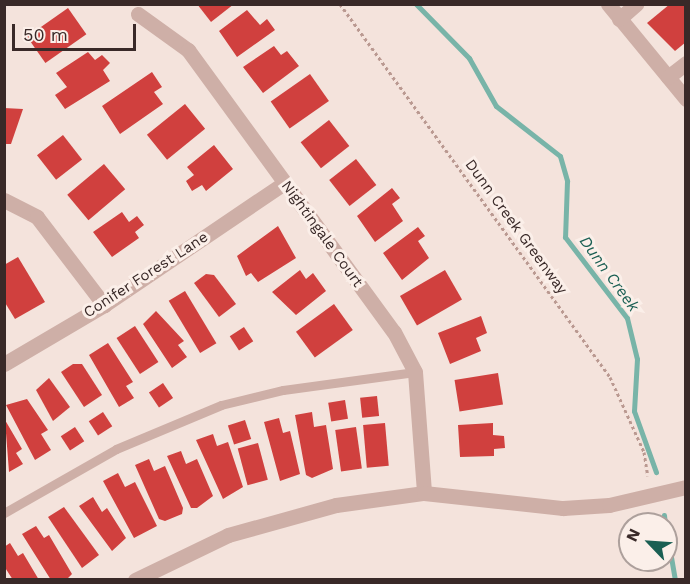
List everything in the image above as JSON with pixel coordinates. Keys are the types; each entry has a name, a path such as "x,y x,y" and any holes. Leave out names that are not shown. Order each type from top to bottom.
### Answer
{"street":[{"path":"608,4 686,99"},
{"path":"619,18 636,4"},
{"name":"Nightingale Court","path":"138,14 188,50 394,332 415,372 424,493"},
{"path":"668,77 686,63"},
{"name":"Conifer Forest Lane","path":"4,364 104,304 285,183"},
{"path":"4,200 37,217 104,304"},
{"path":"135,579 162,573 272,519 424,493 562,508 609,505 686,487"}],"lane":[{"path":"4,513 116,449 221,405 283,390 415,372"}],"path":[{"name":"Dunn Creek Greenway","path":"340,4 610,377 644,452 648,476"}],"building":[{"path":"197,4 234,4 211,22"},
{"path":"670,4 686,4 686,42 675,51 647,23"},
{"path":"68,8 86,34 45,63 27,37"},
{"path":"247,10 260,25 267,19 275,30 237,57 219,31"},
{"path":"274,46 281,55 287,51 299,66 263,93 243,67"},
{"path":"88,52 95,60 102,55 110,63 103,70 110,81 65,109 55,95 67,87 56,73"},
{"path":"152,72 162,87 154,92 163,104 120,134 102,106"},
{"path":"310,74 329,101 290,129 271,102"},
{"path":"185,104 205,129 167,160 147,135"},
{"path":"4,108 23,109 11,144 4,144"},
{"path":"329,120 349,146 321,168 301,142"},
{"path":"63,135 82,159 56,180 37,155"},
{"path":"214,145 233,169 206,191 202,185 192,191 186,181 194,175 187,167"},
{"path":"356,159 376,185 350,206 329,180"},
{"path":"104,164 125,189 88,220 67,195"},
{"path":"392,188 400,198 392,204 403,221 375,242 357,216"},
{"path":"122,212 129,222 137,216 144,225 135,232 139,238 112,257 93,232"},
{"path":"278,226 296,258 258,282 251,273 246,276 237,256"},
{"path":"418,227 425,236 418,241 429,258 402,280 383,253"},
{"path":"18,257 45,302 15,319 4,301 4,265"},
{"path":"300,270 306,279 313,273 326,291 296,315 272,292"},
{"path":"445,270 462,299 417,325 400,296"},
{"path":"206,274 214,275 236,304 219,317 194,283"},
{"path":"185,291 216,343 200,353 169,301"},
{"path":"334,304 353,330 315,358 296,332"},
{"path":"156,311 184,341 178,345 187,357 172,368 143,324"},
{"path":"481,316 487,333 476,338 481,351 450,364 438,333"},
{"path":"135,326 158,362 140,374 117,338"},
{"path":"244,327 253,341 239,351 230,336"},
{"path":"108,343 133,382 126,386 134,398 119,407 89,355"},
{"path":"73,364 82,364 102,395 84,407 61,372"},
{"path":"498,373 503,405 460,411 455,380"},
{"path":"49,378 70,407 53,421 36,390"},
{"path":"163,383 173,398 159,407 149,393"},
{"path":"377,396 379,416 362,418 360,398"},
{"path":"27,399 48,430 41,434 51,450 35,460 6,405"},
{"path":"345,400 348,419 331,421 328,403"},
{"path":"103,412 112,426 98,436 89,421"},
{"path":"312,412 314,427 326,425 333,469 312,478 306,475 295,415"},
{"path":"279,418 283,433 290,431 300,474 280,481 264,422"},
{"path":"5,420 22,449 16,453 23,464 9,472"},
{"path":"245,420 251,439 234,445 228,426"},
{"path":"385,423 389,466 367,468 363,425"},
{"path":"493,423 493,435 504,436 505,448 494,449 494,456 460,457 458,425"},
{"path":"75,427 84,441 70,451 61,436"},
{"path":"356,427 362,469 341,472 335,430"},
{"path":"213,434 217,446 228,442 243,487 223,499 196,440"},
{"path":"258,443 268,480 248,485 238,448"},
{"path":"181,451 186,464 197,459 213,496 197,508 191,508 167,456"},
{"path":"149,459 154,471 165,466 183,508 182,514 165,521 159,519 135,465"},
{"path":"118,473 125,487 135,482 157,526 134,538 103,481"},
{"path":"93,497 102,512 107,508 126,538 112,551 79,506"},
{"path":"64,507 99,555 82,568 48,517"},
{"path":"36,526 44,538 49,535 72,574 66,580 51,580 22,534"},
{"path":"10,543 18,556 23,553 39,580 13,580 4,566 4,547"}],"waterway":[{"name":"Dunn Creek","path":"416,4 469,58 496,106 560,156 567,181 565,237 627,318 637,359 634,411 656,472"},
{"name":"Dunn Creek","path":"674,572 675,580"}]}
